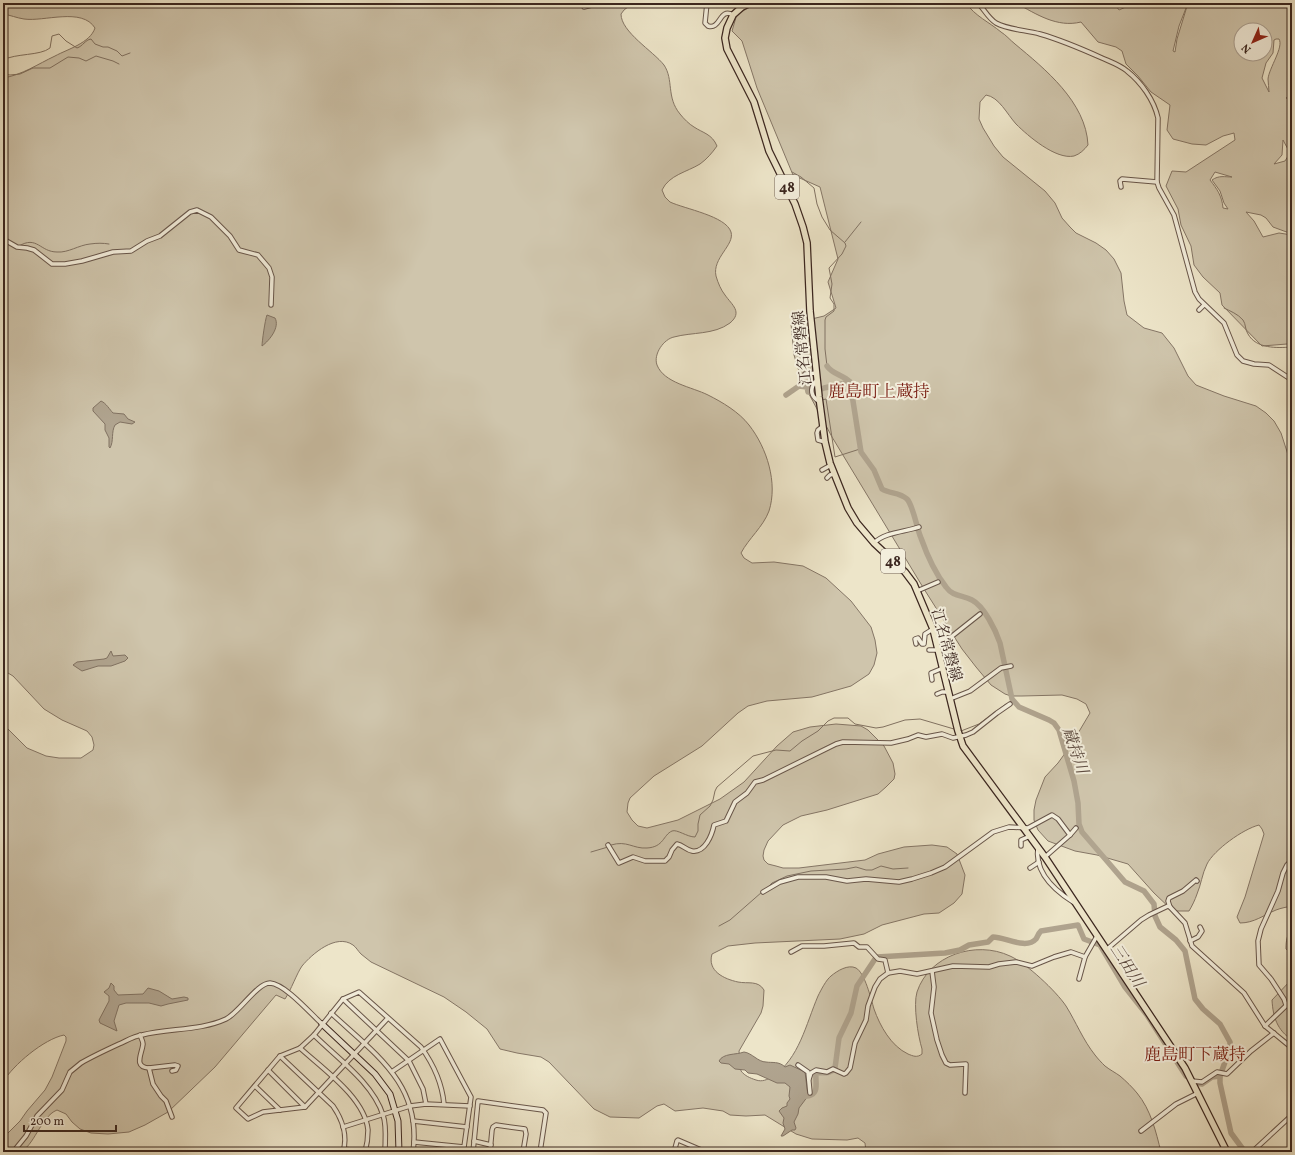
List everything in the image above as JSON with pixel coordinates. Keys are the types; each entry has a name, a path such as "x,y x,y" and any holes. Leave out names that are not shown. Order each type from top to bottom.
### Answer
{"main road":[{"path":"733,16 742,7 750,3"},
{"name":"江名常磐線","path":"733,16 727,28 725,38 727,50 754,102 769,151 795,204 807,243 810,311 825,442 834,474 848,508 857,523 874,543 905,572 918,591 937,641 958,732 969,755 1045,856 1185,1068 1227,1152"}],"street":[{"path":"584,7 600,3"},
{"path":"707,3 705,23 708,26 713,27 716,25 722,15 727,13 733,16"},
{"path":"978,3 991,19 1000,25 1052,37 1089,52 1129,72 1148,95 1156,111 1158,118 1157,182 1174,215 1195,292 1204,305 1224,323 1237,355 1243,361 1254,364 1269,365 1292,380"},
{"path":"1121,187 1120,181 1122,179 1157,182"},
{"path":"3,239 17,247 34,250 52,264 65,264 86,260 113,252 131,251 147,241 160,236 190,212 196,210 211,217 230,236 239,250 258,255 266,264 272,277 271,305"},
{"path":"1199,310 1204,305"},
{"path":"805,374 816,373"},
{"path":"817,380 813,385 812,392 814,397 819,400"},
{"path":"822,470 831,465"},
{"path":"827,478 834,474"},
{"path":"874,543 889,535 918,527"},
{"path":"918,591 938,582"},
{"path":"937,641 951,637 980,614"},
{"path":"916,644 915,639 918,638 922,644 924,644 925,634 933,629"},
{"path":"929,650 938,650"},
{"path":"950,699 970,692 1001,668 1011,666"},
{"path":"932,680 931,674 943,668"},
{"path":"937,694 948,692"},
{"path":"608,845 619,863 633,857 645,861 665,861 677,844 692,851 705,845 710,838 714,825 726,821 735,802 747,793 755,782 763,780 836,744 844,742 891,743 918,735 926,737 942,734 953,738 958,732 973,732 1010,704"},
{"path":"763,892 780,882 798,877 830,878 847,881 866,879 900,882 912,880 944,867 993,832 1009,827 1019,826 1028,828 1052,815 1058,819 1070,835"},
{"path":"1045,856 1076,828"},
{"path":"1021,846 1021,840 1030,836"},
{"path":"1038,847 1037,853 1043,875 1058,890 1076,904"},
{"path":"1286,1005 1284,999 1260,965 1258,942 1261,929 1278,891 1287,865 1292,860"},
{"path":"1030,868 1039,862"},
{"path":"1197,881 1196,880 1191,883 1183,890 1169,898 1168,901 1170,907 1185,923 1190,941 1196,950 1244,993 1265,1026 1292,1048"},
{"path":"1106,950 1145,917 1168,906 1170,907"},
{"path":"1190,941 1200,934 1202,931 1200,927"},
{"path":"1079,978 1085,957 1092,942 1097,936"},
{"path":"791,952 802,946 828,946 851,942 860,947 867,948 878,959 885,960 888,973"},
{"path":"809,1080 814,1071 827,1072 834,1070 844,1074 850,1068 855,1043 866,1020 868,1006 875,987 880,979 888,973 900,971 917,974 953,966 990,967 1010,963 1022,963 1032,966 1071,952 1085,957"},
{"path":"932,971 934,987 931,1013 937,1040 946,1063 950,1065 966,1064 965,1093"},
{"path":"13,1152 26,1136 37,1116 62,1090 70,1072 74,1067 140,1035 217,1023 235,1014 260,987 267,983 276,984 286,990 375,1074 383,1084 390,1094 396,1111 399,1132 398,1152"},
{"path":"388,1018 305,1107 263,1112 248,1119 236,1108 280,1056 300,1048 314,1035 343,999 359,992 421,1047 441,1082 444,1104"},
{"path":"343,999 409,1061 423,1089 426,1104"},
{"path":"1265,1026 1292,1000"},
{"path":"331,1013 393,1071 410,1106 413,1122 413,1152"},
{"path":"1192,1081 1202,1082 1218,1072 1227,1074 1251,1051 1274,1033"},
{"path":"140,1035 143,1044 139,1062 142,1066 149,1068 175,1065 178,1066 176,1070 172,1071"},
{"path":"314,1035 366,1085 374,1097 383,1114 385,1152"},
{"path":"393,1071 440,1039 472,1098 464,1147 414,1142"},
{"path":"280,1056 333,1106 339,1115 343,1127 345,1138 344,1151 365,1152 368,1130 365,1120 355,1101 300,1048"},
{"path":"798,1065 807,1070 810,1093"},
{"path":"149,1068 153,1084 166,1101 172,1117"},
{"path":"268,1070 305,1107"},
{"path":"255,1086 280,1110"},
{"path":"1141,1131 1176,1104 1198,1093"},
{"path":"473,1152 478,1102 543,1110 546,1113 540,1152"},
{"path":"343,1127 410,1106 444,1104 470,1106"},
{"path":"1252,1152 1292,1115"},
{"path":"413,1122 467,1127"},
{"path":"490,1152 492,1130 495,1125 522,1128 526,1131 524,1151 544,1152"},
{"path":"674,1152 678,1140 706,1152"},
{"path":"474,1141 490,1145"}],"shaded area":[{"path":"3,3 633,3 621,14 622,21 626,28 664,65 669,77 671,95 680,114 690,124 710,136 717,146 703,162 674,177 662,190 665,197 670,202 713,217 728,226 731,232 730,242 717,263 716,276 721,289 735,309 736,315 734,319 724,327 717,330 670,338 663,344 658,352 656,361 657,365 666,376 672,380 708,395 724,404 745,420 761,444 766,455 772,489 769,511 760,527 741,553 744,558 752,563 774,562 803,566 826,578 851,601 871,627 877,653 874,665 869,674 851,686 812,697 767,701 748,706 738,713 702,746 654,776 630,798 627,812 638,826 647,828 678,820 720,799 744,782 777,746 793,732 810,727 836,724 861,726 868,730 884,746 893,763 895,774 894,779 878,794 827,810 801,816 783,825 768,841 764,850 764,860 768,864 783,868 799,868 865,860 878,854 904,847 932,845 947,847 957,854 965,875 962,894 954,903 939,913 924,914 882,925 864,934 840,939 755,943 728,946 712,954 711,960 714,970 722,976 733,981 759,985 764,990 761,1013 739,1051 741,1071 748,1077 760,1081 769,1079 782,1069 796,1051 818,996 825,983 836,972 850,967 856,968 862,975 876,1015 891,1041 908,1054 918,1056 922,1054 922,1049 916,1012 916,998 923,979 943,960 955,954 983,950 997,951 1010,956 1024,965 1040,978 1066,1006 1096,1056 1105,1066 1127,1082 1142,1100 1152,1121 1161,1152 866,1152 865,1143 858,1138 847,1140 812,1139 796,1134 765,1115 730,1115 723,1111 703,1108 675,1111 664,1104 657,1106 639,1118 610,1117 594,1109 549,1062 541,1057 500,1049 487,1029 444,997 371,962 353,945 346,942 339,942 325,946 306,961 300,969 285,999 276,995 215,1067 168,1112 129,1132 108,1134 91,1133 80,1129 66,1114 57,1110 46,1119 29,1145 24,1149 19,1152 3,1152 3,1138 20,1121 45,1090 52,1077 66,1041 66,1037 64,1035 56,1037 39,1047 21,1061 3,1082 3,724 27,748 46,756 59,758 81,758 93,750 94,745 92,737 87,731 62,720 44,709 13,676 3,670 3,78 23,72 84,42 95,28 89,22 81,18 62,17 21,19 3,14"},
{"path":"758,3 966,3 978,15 1005,35 1039,64 1062,88 1080,115 1086,129 1088,145 1082,152 1074,156 1067,156 1051,151 1028,135 1016,124 999,102 991,96 986,95 980,102 979,119 994,146 1003,157 1045,191 1055,203 1062,218 1076,233 1096,243 1106,250 1114,259 1121,273 1127,315 1144,328 1162,333 1174,348 1188,376 1196,385 1256,406 1274,421 1281,433 1292,467 1292,906 1278,909 1245,923 1240,923 1237,917 1245,897 1264,834 1259,825 1237,835 1211,858 1205,868 1198,891 1189,911 1173,911 1154,893 1128,864 1097,855 1075,851 1048,841 1038,830 1034,820 1034,810 1036,800 1045,777 1058,763 1071,745 1090,713 1086,704 1077,699 1062,695 1011,696 991,685 962,649 924,589 832,437 802,381 794,355 791,324 824,316 836,308 828,282 838,259 820,187 793,175 757,88 742,41 732,31 737,14"},
{"path":"1016,3 1114,3 1119,10 1131,3 1188,3 1292,3 1292,93 1286,98 1292,102 1292,234 1273,227 1266,218 1261,215 1246,212 1254,221 1263,237 1279,233 1292,235 1292,349 1287,344 1262,346 1222,305 1220,293 1203,277 1194,265 1191,246 1181,225 1178,209 1166,186 1172,171 1186,172 1235,140 1234,133 1223,136 1206,145 1192,144 1173,139 1167,130 1170,105 1151,92 1126,64 1122,51 1116,47 1098,42 1081,22 1055,22","holes":["1188,3 1177,39 1175,52 1173,51 1179,26","1283,140 1290,153 1285,161 1274,164 1282,155","1215,172 1232,177 1220,177 1212,180 1220,191 1224,203 1228,209 1223,208 1219,193 1210,180"]},
{"path":"267,315 275,318 276,325 271,337 262,346 265,326"},
{"path":"101,401 113,413 124,414 128,419 135,422 132,424 120,422 115,425 110,448 109,438 105,430 105,424 93,411 93,408"},
{"path":"111,651 113,656 125,655 128,658 125,661 111,666 98,666 82,671 73,665 77,662 107,658"},
{"path":"1292,927 1292,954 1286,949 1286,943"},
{"path":"1292,979 1292,1040 1283,1032 1277,1023 1273,1012 1272,1000"},
{"path":"111,983 118,995 143,994 148,988 159,991 172,999 184,997 188,998 188,1000 161,1006 149,1003 126,1003 119,1005 114,1021 117,1031 100,1023 99,1020 109,1001 109,996 104,992 109,988"},
{"path":"744,1052 763,1062 778,1063 785,1067 790,1065 805,1072 808,1096 799,1108 794,1122 796,1128 795,1130 781,1136 785,1129 783,1123 784,1118 779,1111 787,1106 790,1099 790,1087 785,1083 777,1083 757,1074 748,1073 745,1070 735,1069 729,1064 721,1063 719,1061 727,1055"}],"waterway":[{"path":"3,60 14,56 46,51 50,48 52,36 59,34 66,41 77,48 91,39 95,44 108,47 117,51 122,56 130,53"},
{"path":"3,74 20,74 33,68 50,68 68,57 79,58 86,61 96,56 119,64"},
{"path":"792,172 801,177 814,188 817,204 822,217 830,230 845,243 846,246 842,254 829,268 832,284 830,298 834,304 834,311 826,317 825,320 825,349 827,366"},
{"path":"845,242 861,222"},
{"path":"3,242 12,246"},
{"path":"19,246 30,242 46,250 61,252 86,245 98,243 109,244"},
{"path":"1224,308 1241,318 1245,323 1247,332 1252,339 1262,345 1280,348 1291,347 1292,340"},
{"name":"蔵持川","path":"827,366 829,369 850,382 861,452 874,470 882,489 901,495 907,499 911,506 919,534 926,551 942,582 952,593 969,598 976,603 989,619 1000,643 1012,699 1019,707 1054,723 1059,730 1074,781 1078,803 1079,824 1082,832 1125,882 1144,891 1154,904 1155,916 1160,927 1176,940 1185,951 1195,999 1203,1009 1220,1024 1230,1042 1230,1048 1220,1076 1220,1083 1231,1133 1245,1152"},
{"path":"786,395 799,386 807,387 808,392 814,392 850,382"},
{"path":"808,392 811,395"},
{"path":"822,400 826,399 835,457 860,449"},
{"name":"蔵持川","path":"1009,703 1013,700"},
{"path":"961,731 979,724 1006,704"},
{"path":"611,845 626,844 642,848 653,847 660,843 672,831 695,837 698,831 700,815 710,806 717,787 753,756 776,750 790,751 818,731 828,721 834,718 848,718 855,724 876,728 905,720 920,719 954,729"},
{"path":"591,852 608,847"},
{"path":"768,887 772,883 787,876 811,871 856,867 872,870 881,866 893,869 908,868"},
{"path":"719,926 730,920 762,892"},
{"name":"三田川","path":"877,957 945,953 960,950 969,945 988,942 993,937 1027,943 1036,939 1041,931 1078,925 1084,939 1100,945 1125,987 1147,1015 1186,1076"},
{"name":"三田川","path":"801,1096 810,1096 815,1091 816,1073 831,1072 835,1068 839,1038 851,1013 857,986 875,959"},
{"name":"三田川","path":"1196,1083 1202,1084 1212,1077 1220,1076"}],"district":[{"name":"鹿島町上蔵持","path":"879,391"},
{"name":"鹿島町下蔵持","path":"1195,1054"}]}
